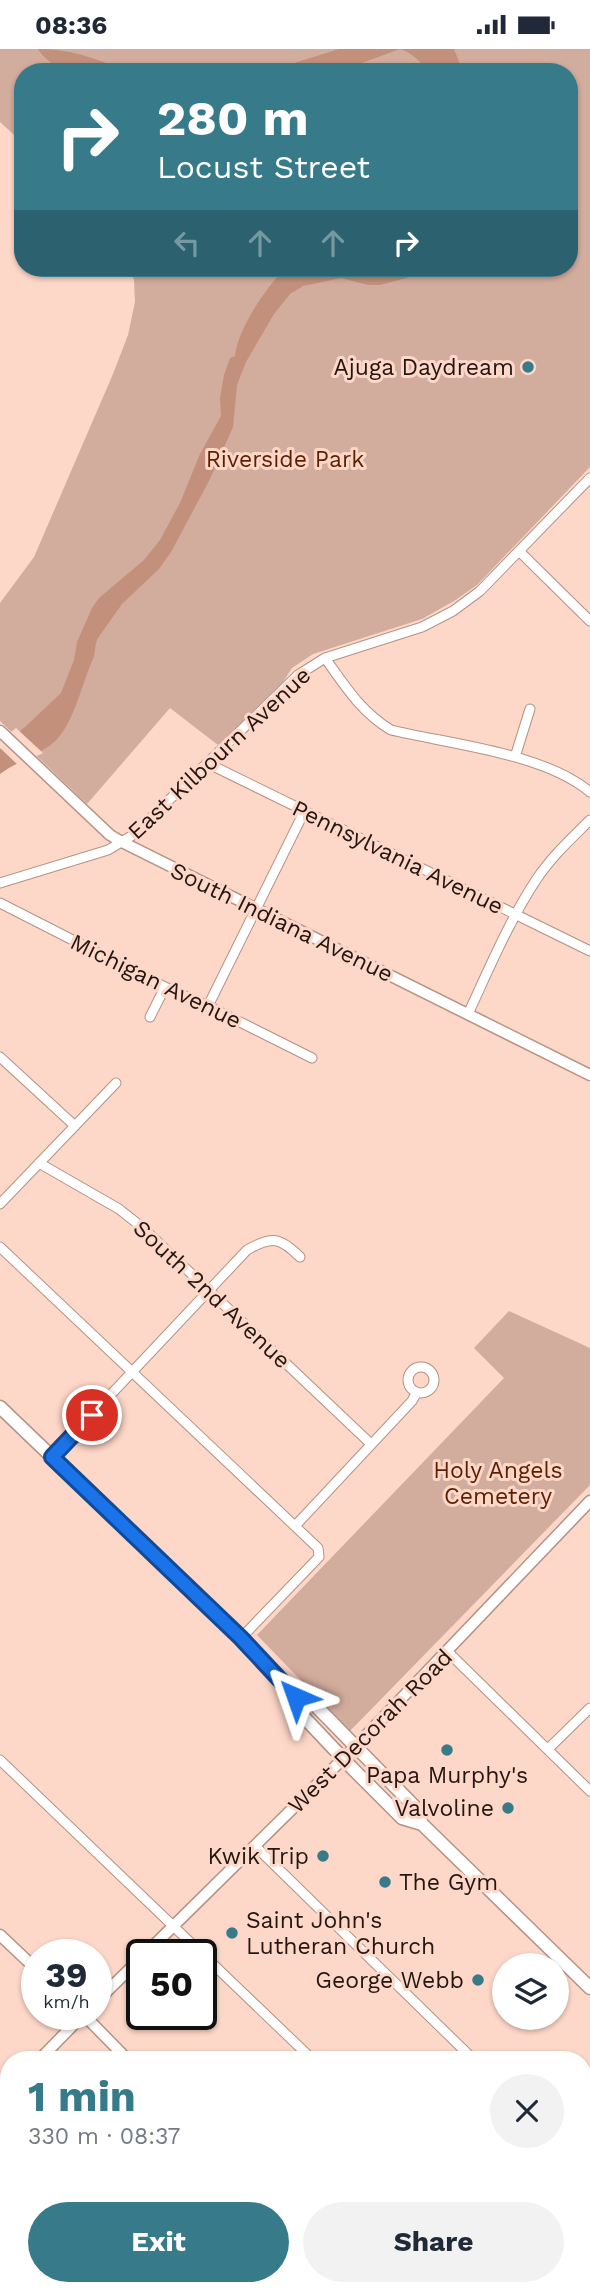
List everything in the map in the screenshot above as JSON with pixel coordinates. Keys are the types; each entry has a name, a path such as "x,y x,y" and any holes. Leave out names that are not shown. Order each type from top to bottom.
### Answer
{"main road":[{"path":"0,1407 241,1638 296,1697 300,1713 402,1818 422,1824"},
{"path":"296,1697 311,1701 414,1806 422,1824 590,1988"}],"street":[{"name":"East Kilbourn Avenue","path":"0,883 108,850 133,835 298,675 325,658 422,627 453,611 480,591 590,478"},
{"path":"520,552 590,621"},
{"path":"325,658 356,702 377,722 391,730 515,757 580,783 590,792"},
{"path":"515,757 530,709"},
{"name":"South Indiana Avenue","path":"0,731 110,835 121,842 590,1075"},
{"name":"Pennsylvania Avenue","path":"207,763 590,951"},
{"path":"208,1006 304,812"},
{"path":"468,1014 516,914 536,879 557,852 590,820"},
{"name":"Michigan Avenue","path":"0,903 312,1058"},
{"path":"150,1017 165,987"},
{"path":"0,1057 75,1126"},
{"path":"0,1204 116,1083"},
{"name":"South 2nd Avenue","path":"39,1163 119,1209 143,1228 371,1444"},
{"path":"52,1457 247,1250 266,1239 285,1242 300,1257"},
{"path":"0,1247 318,1548 318,1557 241,1638"},
{"path":"295,1526 412,1401 416,1392"},
{"name":"West Decorah Road","path":"160,1939 356,1747 590,1501"},
{"path":"448,1652 590,1791"},
{"path":"548,1749 590,1708"},
{"path":"0,1760 304,2051"},
{"path":"255,1846 465,2051"},
{"path":"0,1935 21,1955"},
{"name":"West Decorah Road","path":"112,1986 126,1973"},
{"path":"48,2051 68,2030"},
{"path":"99,2030 119,2051"}],"green space":[{"name":"Riverside Park","path":"0,49 590,49 590,467 477,585 454,601 422,619 313,654 292,668 283,682 218,745 170,708 87,804 0,721 0,603 34,557 113,374 128,335 135,302 133,277 578,277 578,63 14,63 14,135 0,122"},
{"name":"Holy Angels Cemetery","path":"509,1311 590,1348 590,1485 350,1731 257,1635 504,1378 474,1348"}],"shaded area":[{"path":"38,49 76,53 107,63 53,63"},
{"path":"339,49 400,49 362,63 294,63"},
{"path":"400,49 454,49 459,63 420,63"},
{"path":"278,277 410,277 380,285 368,285 341,278 303,286 290,294 274,314 246,362 237,385 233,427 209,481 159,569 122,604 98,638 93,659 66,726 47,748 0,774 0,746 61,693 74,660 77,642 92,608 99,598 144,560 160,540 221,416 220,398 230,358 235,356 241,333"}],"pier":[{"path":"16,728 43,753 18,765 0,748 0,741"}],"place":[{"name":"Ajuga Daydream","path":"528,367"},
{"name":"Papa Murphy's","path":"447,1750"},
{"name":"Valvoline","path":"508,1808"},
{"name":"Kwik Trip","path":"323,1856"},
{"name":"The Gym","path":"385,1882"},
{"name":"Saint John's Lutheran Church","path":"232,1933"},
{"name":"George Webb","path":"478,1980"}],"route":[{"path":"92,1415 52,1457 241,1638 296,1697"}]}
